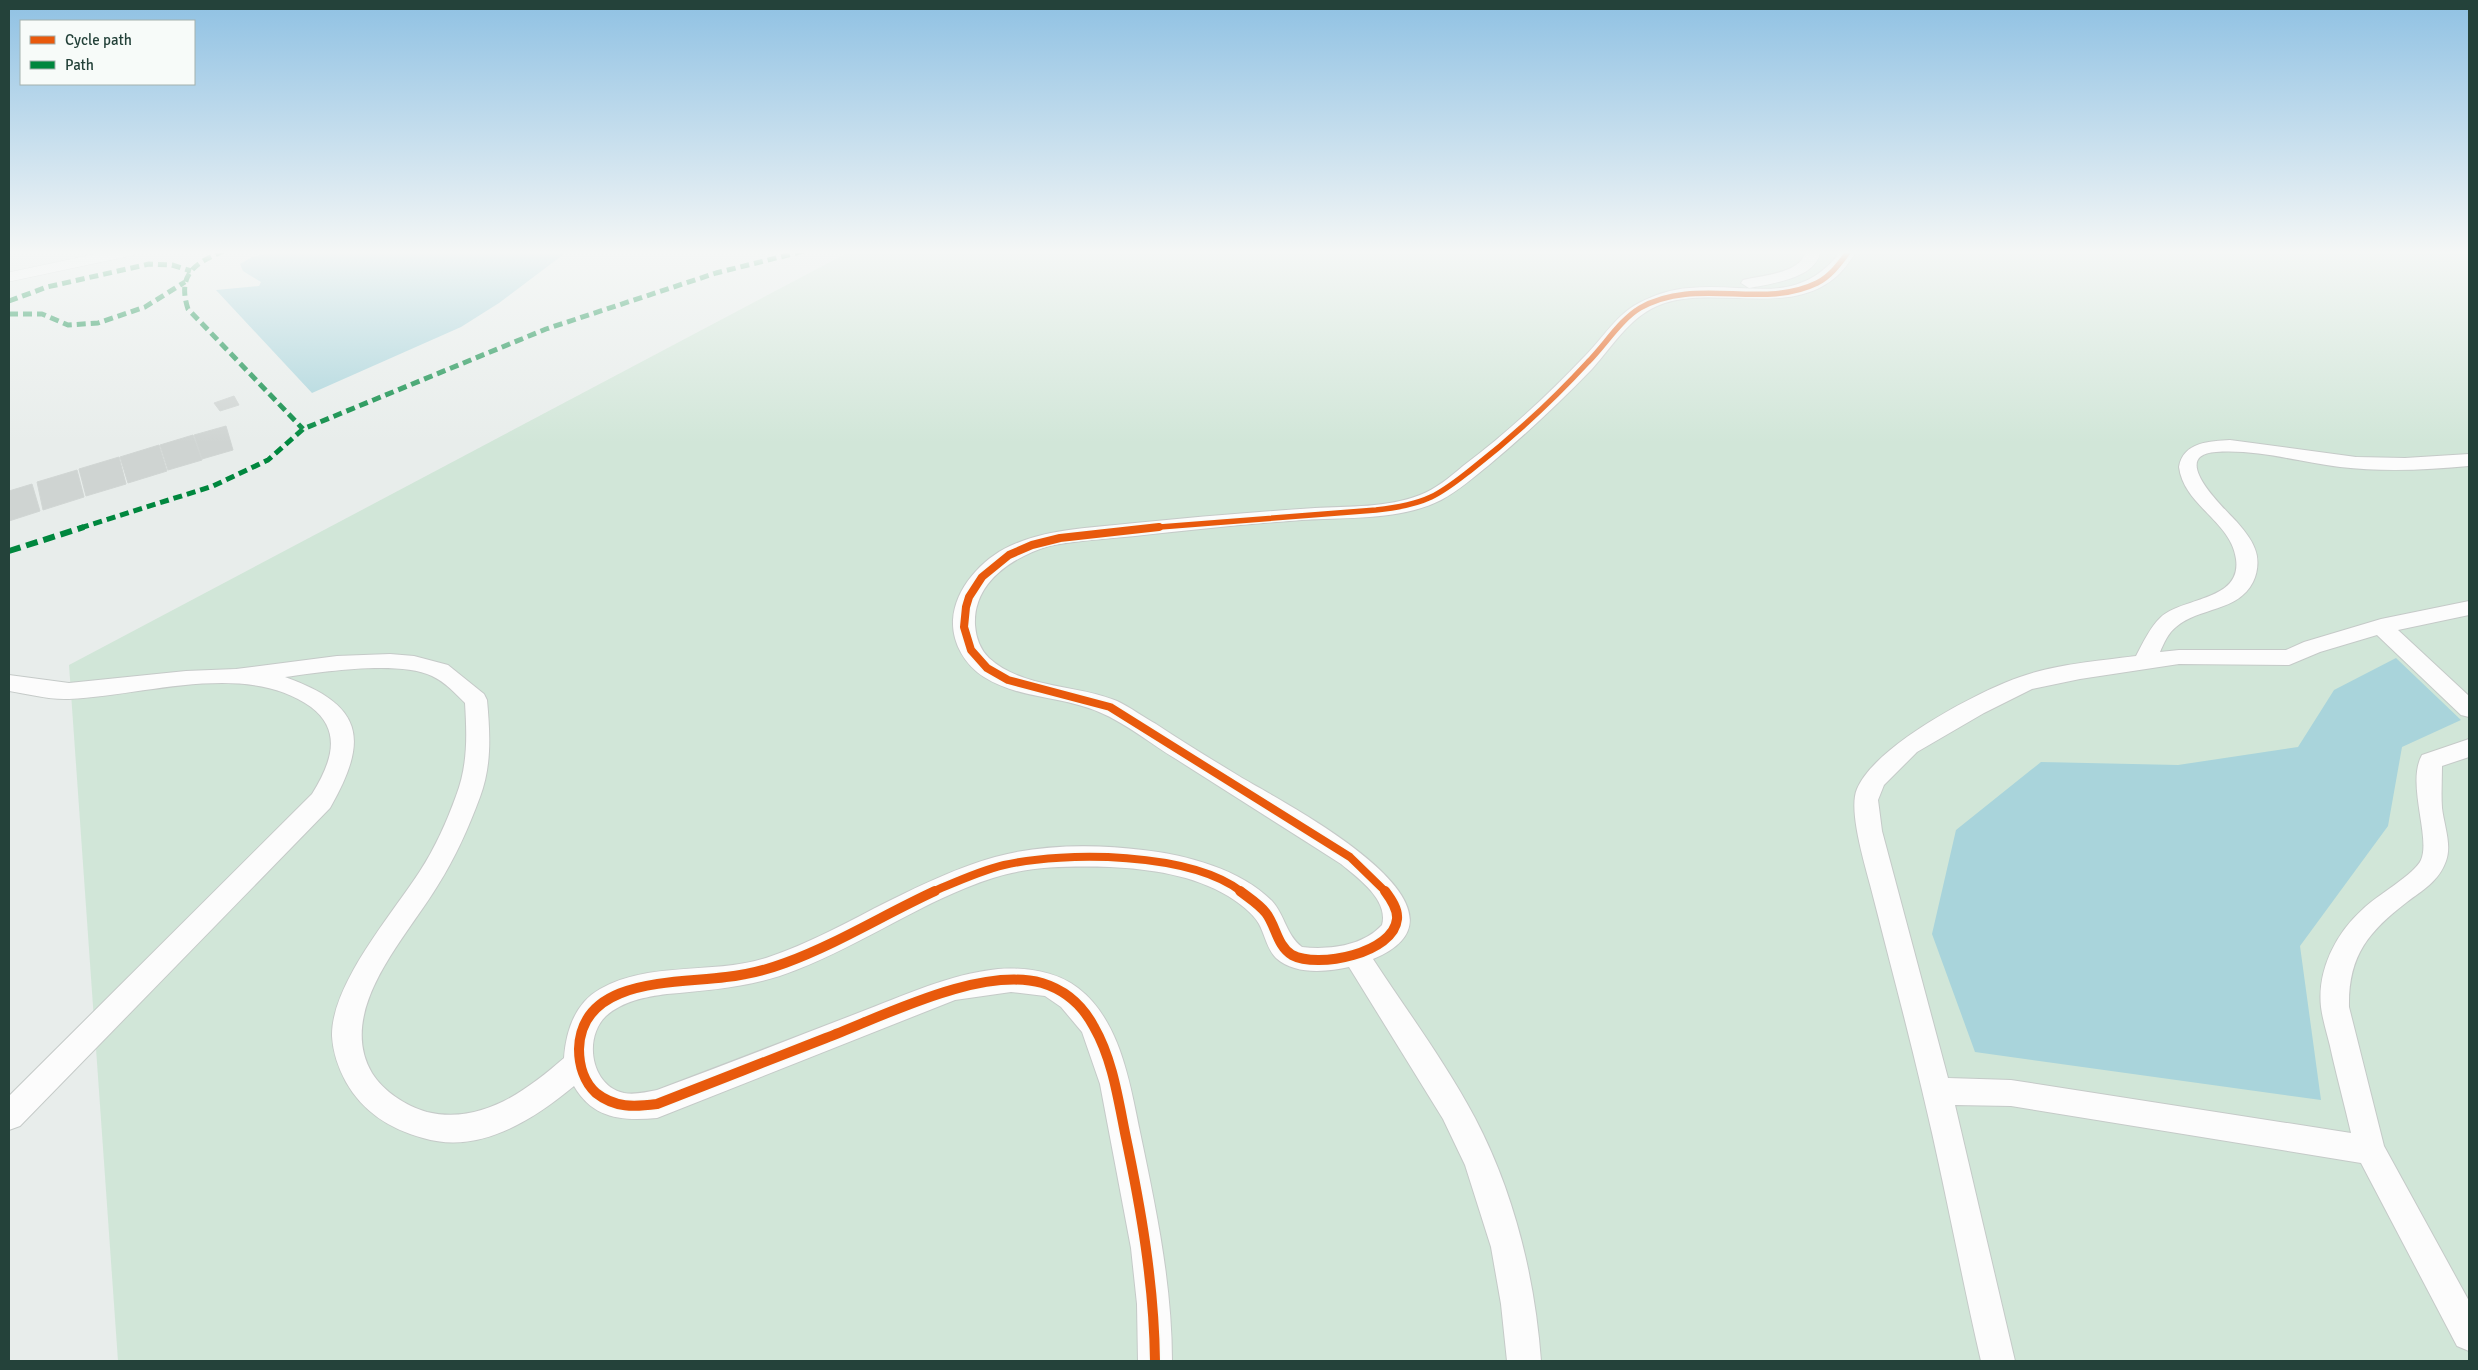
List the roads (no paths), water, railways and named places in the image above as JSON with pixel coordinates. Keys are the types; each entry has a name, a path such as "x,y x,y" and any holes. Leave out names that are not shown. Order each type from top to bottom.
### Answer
{"street":[{"path":"1155,1361 1156,1326 1146,1241 1118,1095 1097,1033 1084,1013 1066,995 1045,985 998,979 953,990 651,1105 622,1106 599,1095 582,1075 578,1049 584,1022 591,1012 606,1000 625,990 731,979 765,970 794,958 926,894 987,870 1011,864 1106,857 1168,863 1199,872 1248,896 1264,910 1279,942 1292,956 1323,960 1356,955 1381,942 1394,932 1398,917 1393,903 1367,871 1350,857 1110,707 1090,699 1011,681 982,665 972,652 965,638 964,611 971,594 984,576 1004,558 1035,544 1056,538 1222,520 1394,508 1427,499 1452,485 1512,438 1602,348 1630,315"},
{"path":"2144,661 2168,622 2197,607 2236,592 2246,573 2247,561 2239,536 2229,523 2204,500 2190,478 2188,460 2198,450 2217,446 2247,448 2343,461 2380,463 2469,460"},
{"path":"1998,1361 1937,1091 1870,831 1866,800 1869,789 1882,770 1909,746 1976,707 2018,687 2051,676 2144,661 2201,656 2289,658 2312,647 2381,626 2469,608"},
{"path":"2381,626 2469,709"},
{"path":"9,683 67,691 237,676 351,663 399,662 434,668 455,681 476,700 479,737 476,773 430,876 364,979 353,1000 346,1023 346,1044 352,1066 359,1080 369,1093 386,1108 409,1120 444,1129 471,1128 496,1121 521,1109 541,1096 579,1063"},
{"path":"9,1116 321,801 336,778 343,744 342,727 330,708 321,701 293,688 257,677 237,676"},
{"path":"2469,748 2430,761 2430,808 2435,852 2427,873 2368,920 2344,952 2336,971 2333,987 2335,1007 2370,1150 2469,1334"},
{"path":"1356,955 1445,1096 1469,1137 1483,1170 1496,1203 1508,1252 1521,1328 1524,1361"},
{"path":"1937,1091 2011,1093 2370,1150"}],"water":[{"path":"239,315 480,315 461,327 312,393"},
{"path":"2396,658 2461,720 2402,747 2388,826 2300,946 2321,1100 1975,1052 1932,934 1956,830 2041,762 2178,765 2298,747 2334,690"}]}
